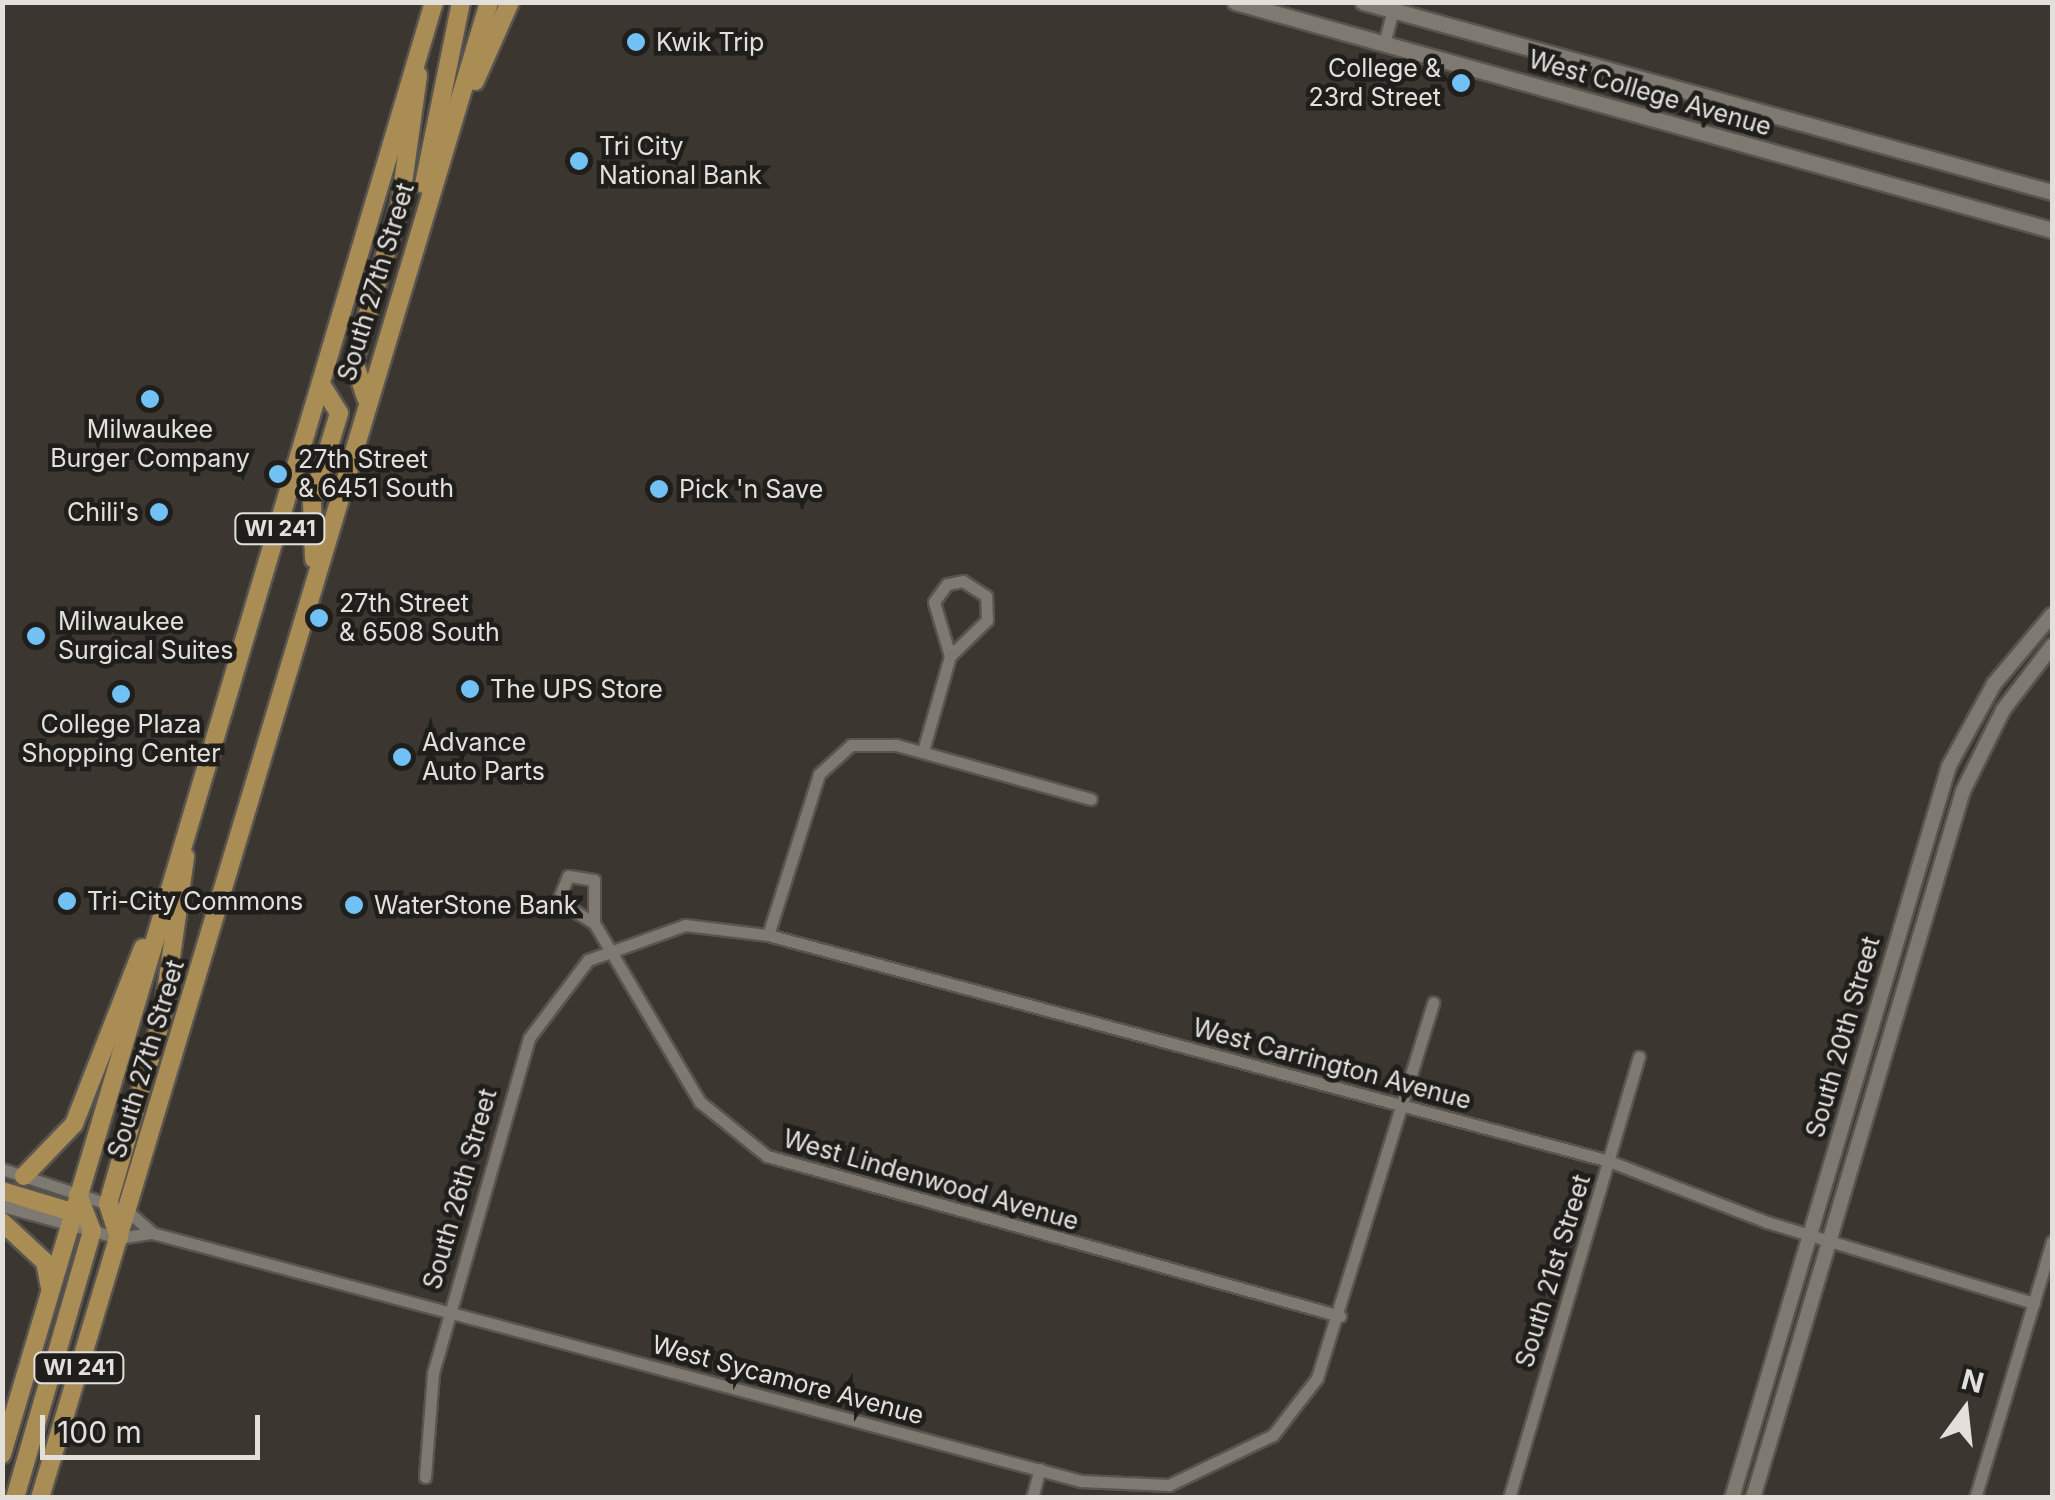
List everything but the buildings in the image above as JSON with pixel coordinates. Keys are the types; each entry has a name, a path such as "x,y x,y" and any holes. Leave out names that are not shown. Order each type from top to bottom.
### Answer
{"main road":[{"name":"South 27th Street","path":"93,1214 164,908 323,387 434,2"},
{"path":"416,234 460,2"},
{"name":"South 27th Street","path":"2,1454 51,1292 93,1214 315,565 490,2"},
{"path":"456,116 510,2"},
{"name":"West College Avenue","path":"1235,2 2052,230"},
{"name":"West College Avenue","path":"1363,2 1394,7 2052,192"},
{"path":"366,398 354,361 400,205 420,104 417,60"},
{"path":"315,565 312,502 338,413 323,387"},
{"path":"15,1498 93,1214 163,1014 185,842"},
{"path":"24,1176 74,1124 116,998 164,908"},
{"path":"2,1191 93,1214"},
{"name":"South 27th Street","path":"40,1498 118,1238 93,1214"},
{"path":"2,1222 45,1262 51,1292"}],"street":[{"path":"1384,44 1394,7"},
{"path":"923,752 950,656 990,609 963,581 941,588 933,608 950,656"},
{"name":"South 20th Street","path":"1732,1498 1949,766 1994,684 2052,615"},
{"name":"South 20th Street","path":"1753,1498 1964,791 2003,710 2052,646"},
{"path":"768,935 827,761 865,742 923,752 1092,799"},
{"path":"568,876 594,880 594,923 558,901 568,876"},
{"name":"West Lindenwood Avenue","path":"594,923 700,1102 767,1156 1340,1316"},
{"name":"West Carrington Avenue","path":"609,947 697,924 768,935 1609,1162 1809,1235 2034,1303"},
{"name":"South 26th Street","path":"425,1476 448,1314 529,1038 560,986 609,947"},
{"name":"West Sycamore Avenue","path":"93,1214 448,1314 1040,1469 1147,1488 1231,1462 1298,1409 1340,1316 1433,1003"},
{"name":"South 21st Street","path":"1509,1498 1640,1057"},
{"path":"2,1169 24,1176 93,1214 118,1238"},
{"path":"2,1206 93,1214"},
{"name":"West Sycamore Avenue","path":"118,1238 152,1233"},
{"path":"1975,1498 2052,1241"},
{"path":"1032,1498 1040,1469"}],"place":[{"name":"Kwik Trip","path":"636,42"},
{"name":"College & 23rd Street","path":"1461,83"},
{"name":"Tri City National Bank","path":"579,161"},
{"name":"Milwaukee Burger Company","path":"150,399"},
{"name":"27th Street & 6451 South","path":"278,474"},
{"name":"Pick 'n Save","path":"659,489"},
{"name":"Chili's","path":"159,512"},
{"name":"27th Street & 6508 South","path":"319,618"},
{"name":"Milwaukee Surgical Suites","path":"36,636"},
{"name":"The UPS Store","path":"470,689"},
{"name":"College Plaza Shopping Center","path":"121,694"},
{"name":"Advance Auto Parts","path":"402,757"},
{"name":"Tri-City Commons","path":"67,901"},
{"name":"WaterStone Bank","path":"354,905"}]}
